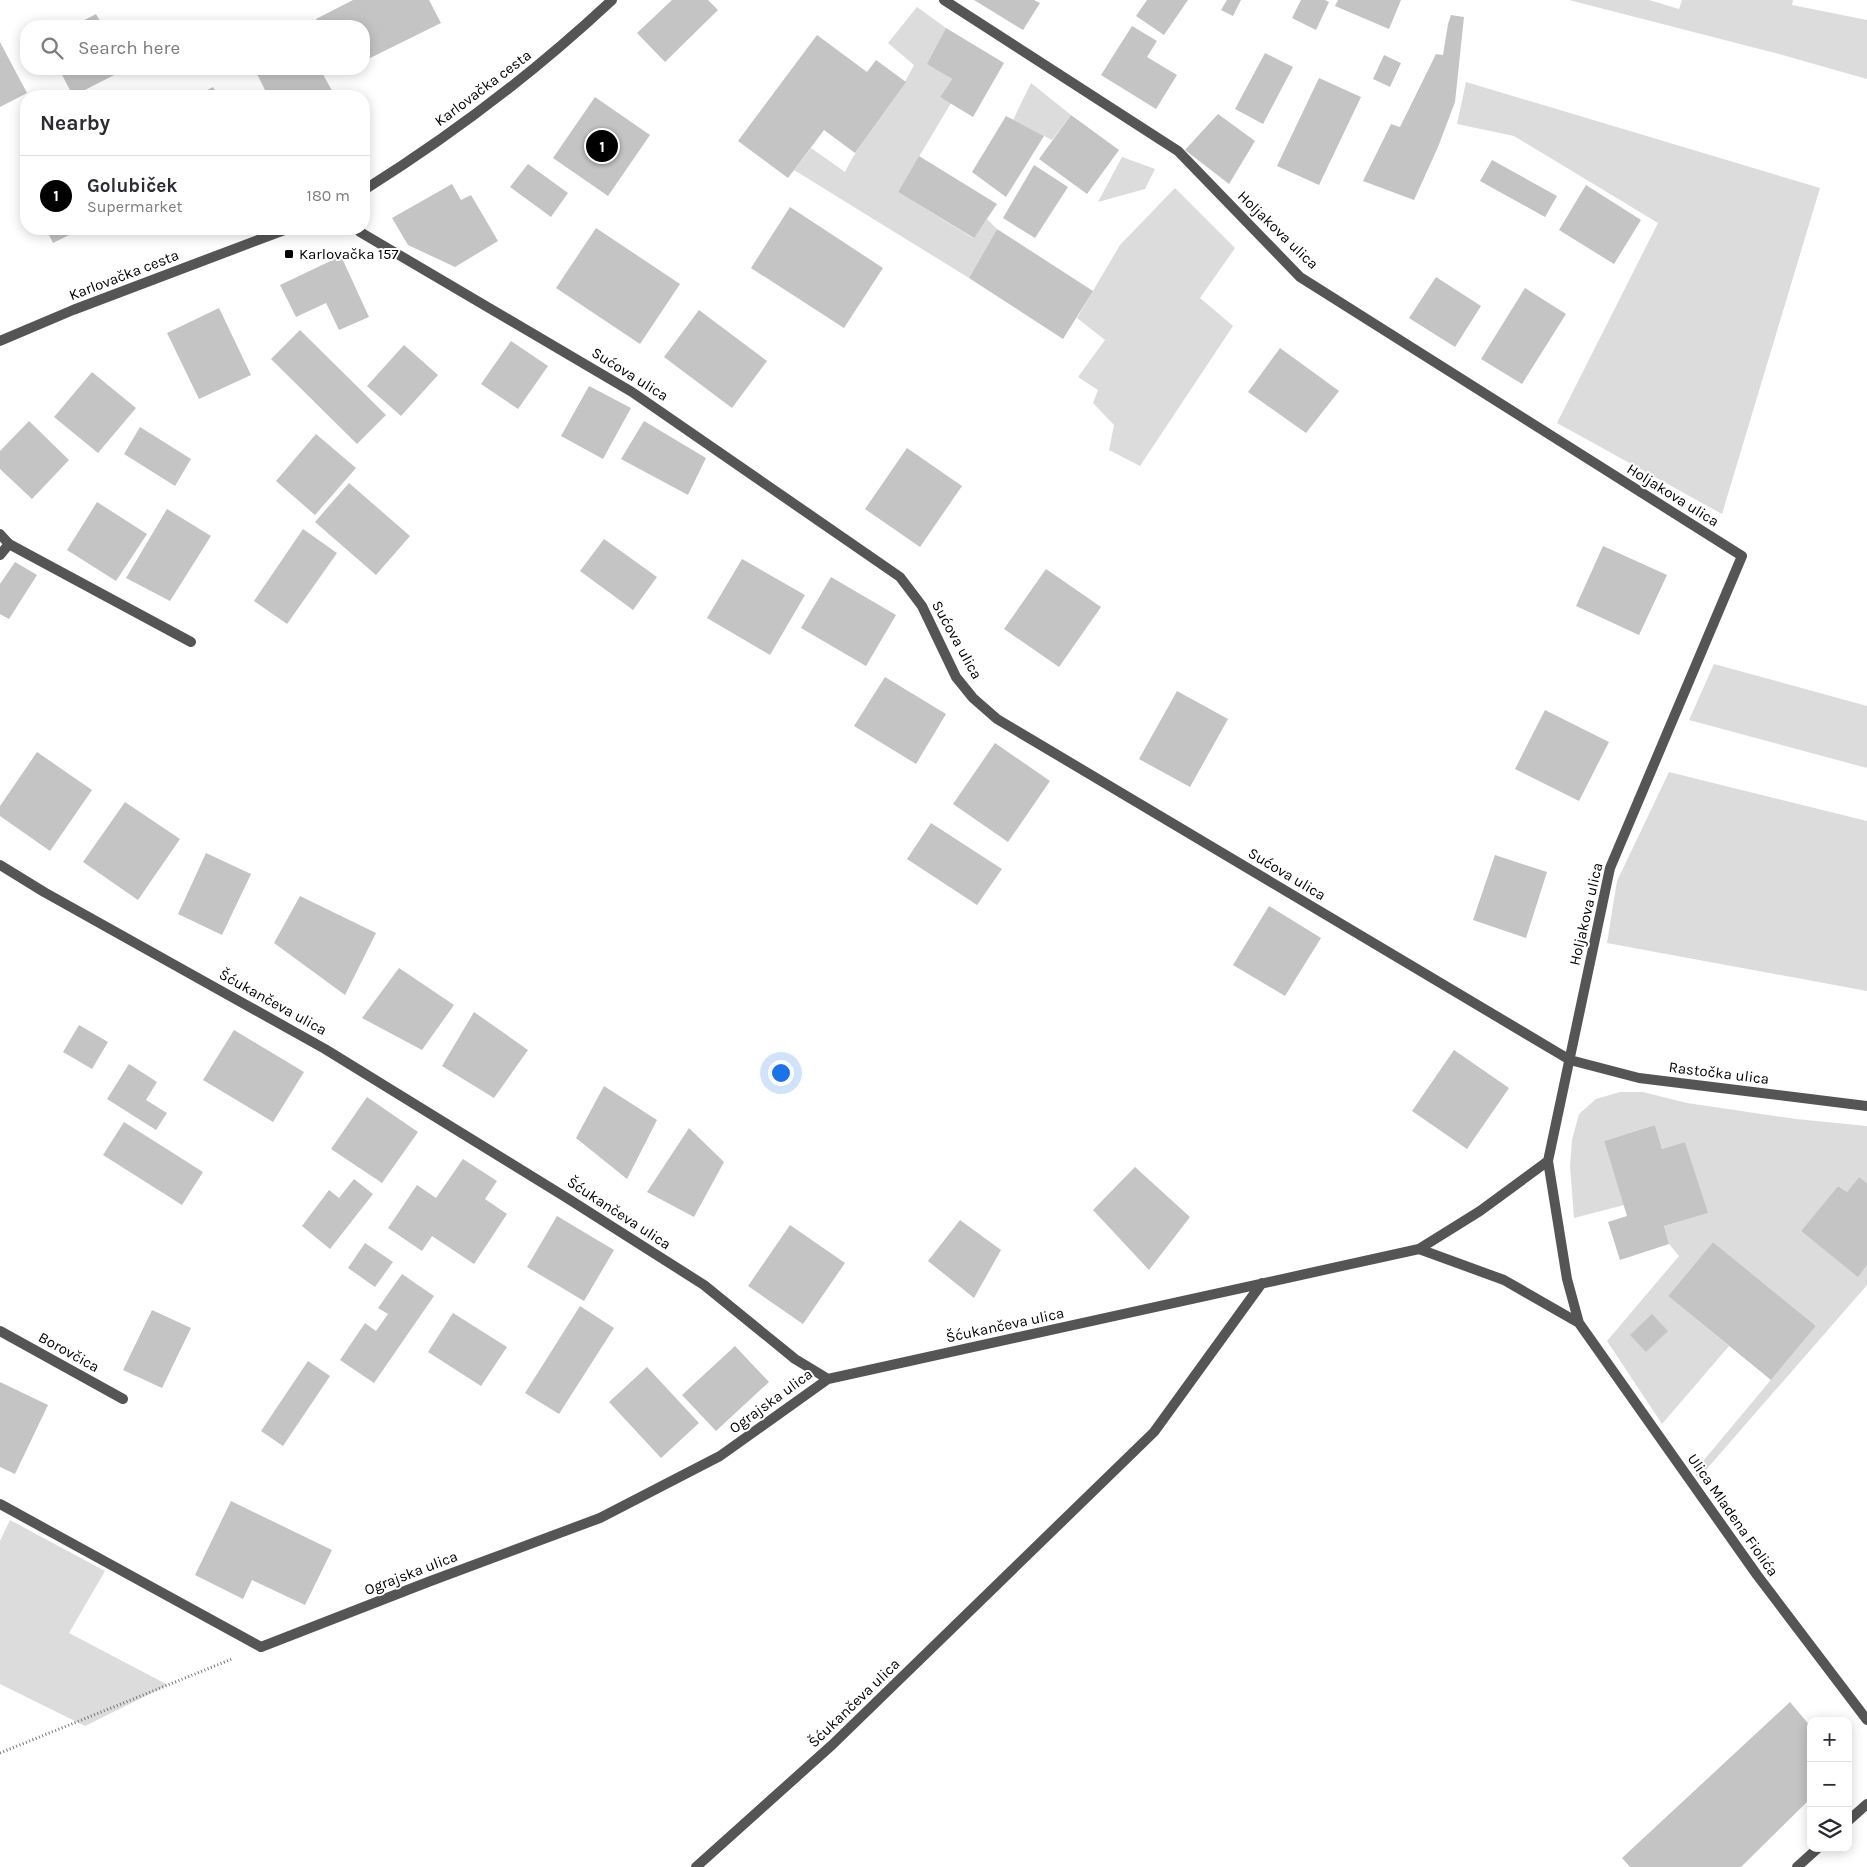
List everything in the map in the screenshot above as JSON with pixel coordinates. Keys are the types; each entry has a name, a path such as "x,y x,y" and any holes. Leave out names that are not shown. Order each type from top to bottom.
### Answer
{"street":[{"name":"Karlovačka cesta","path":"370,186 415,158 492,102 567,42 612,0"},
{"name":"Holjakova ulica","path":"944,0 1178,151 1300,276 1742,556 1610,868 1548,1161"},
{"name":"Karlovačka cesta","path":"0,341 73,310 271,235"},
{"name":"Sućova ulica","path":"365,235 632,392 900,577 922,606 956,677 973,698 997,719 1570,1060"},
{"path":"0,534 10,544 191,642"},
{"path":"0,556 10,544"},
{"name":"Šćukančeva ulica","path":"0,865 44,892 325,1048 567,1198 704,1285 796,1359 828,1379 1419,1248"},
{"name":"Rastočka ulica","path":"1570,1060 1639,1078 1867,1106"},
{"path":"1419,1248 1480,1211 1548,1161"},
{"name":"Ulica Mladena Fiolića","path":"1548,1161 1567,1279 1579,1323 1757,1575 1867,1720"},
{"name":"Ulica Mladena Fiolića","path":"1419,1248 1504,1280 1579,1323"},
{"name":"Šćukančeva ulica","path":"696,1867 832,1745 1154,1432 1262,1283"},
{"name":"Borovčica","path":"0,1331 124,1399"},
{"name":"Ograjska ulica","path":"260,1647 600,1518 720,1456 828,1379"},
{"path":"0,1504 260,1647"},
{"path":"1852,1817 1867,1804"},
{"path":"1797,1867 1814,1852"}],"path":[{"path":"0,1753 260,1647"}],"shaded area":[{"path":"1569,0 1649,0 1679,9 1682,0 1793,0 1792,5 1867,20 1867,79 1779,54"},
{"path":"917,7 946,28 928,64 952,79 940,97 951,103 898,192 973,238 987,219 997,229 969,278 794,170 811,148 845,172 861,145 898,93 914,65 888,43"},
{"path":"1466,82 1820,188 1722,514 1557,423 1658,223 1514,136 1457,124"},
{"path":"1031,83 1071,115 1052,140 1013,120"},
{"path":"1122,157 1155,169 1145,189 1098,202"},
{"path":"1175,188 1235,248 1200,298 1233,326 1140,466 1109,450 1114,425 1093,403 1098,390 1078,377 1105,340 1077,318 1120,245"},
{"path":"1714,664 1867,706 1867,768 1689,720"},
{"path":"1669,772 1867,821 1867,991 1607,943 1617,881"},
{"path":"1620,1092 1643,1092 1687,1103 1796,1119 1867,1126 1867,1183 1859,1177 1847,1192 1838,1186 1801,1231 1858,1276 1867,1265 1867,1285 1698,1479 1694,1472 1816,1326 1713,1242 1668,1296 1729,1346 1662,1424 1607,1341 1679,1256 1669,1244 1664,1226 1707,1213 1685,1142 1662,1149 1655,1125 1604,1141 1624,1205 1574,1218 1570,1166 1572,1140 1579,1114 1596,1099"},
{"path":"10,1520 105,1571 69,1633 168,1685 85,1726 0,1684 0,1541"}],"building":[{"path":"353,0 429,0 441,23 370,58 370,20 316,19"},
{"path":"672,0 708,0 718,10 665,62 637,33"},
{"path":"974,0 1034,0 1040,3 1023,30"},
{"path":"1147,0 1188,0 1164,35 1136,16"},
{"path":"1227,0 1241,0 1233,16 1221,10"},
{"path":"1301,0 1325,0 1329,2 1316,30 1292,18"},
{"path":"1338,0 1401,0 1389,29 1335,6"},
{"path":"96,14 100,20 84,20"},
{"path":"1451,15 1464,17 1455,102 1438,147 1414,200 1363,181 1391,124 1400,127 1436,54 1443,55"},
{"path":"1132,26 1157,41 1147,57 1177,75 1156,109 1101,75"},
{"path":"946,28 1004,63 973,117 940,97 952,79 927,64"},
{"path":"817,35 867,72 876,60 906,82 855,153 824,130 788,178 738,141"},
{"path":"0,42 25,90 20,90 20,97 0,107"},
{"path":"1265,53 1293,67 1263,124 1235,109"},
{"path":"1384,55 1401,63 1390,87 1373,79"},
{"path":"62,75 114,75 85,90 70,90"},
{"path":"258,75 323,75 332,90 265,90"},
{"path":"1319,78 1361,97 1319,185 1277,166"},
{"path":"595,97 650,135 608,196 553,158"},
{"path":"1218,114 1255,141 1229,184 1185,150"},
{"path":"1071,115 1119,150 1087,194 1039,159"},
{"path":"1006,116 1044,136 1006,197 972,172"},
{"path":"919,156 997,204 974,238 898,192"},
{"path":"1492,160 1557,196 1545,217 1480,181"},
{"path":"528,164 568,193 551,217 510,187"},
{"path":"1034,165 1068,187 1035,238 1003,218"},
{"path":"452,184 461,200 471,195 498,241 455,267 408,245 392,218"},
{"path":"1586,185 1641,220 1614,264 1559,230"},
{"path":"790,207 883,268 844,328 751,268"},
{"path":"596,228 680,284 640,344 556,288"},
{"path":"997,229 1093,291 1063,339 969,278"},
{"path":"49,235 69,235 53,243"},
{"path":"341,256 369,317 339,330 326,303 296,317 280,285"},
{"path":"1436,277 1481,306 1455,347 1409,318"},
{"path":"1525,288 1566,314 1522,384 1481,359"},
{"path":"219,308 251,375 199,399 167,333"},
{"path":"699,310 767,361 732,408 664,357"},
{"path":"300,330 386,415 357,444 271,359"},
{"path":"511,341 548,366 518,409 481,384"},
{"path":"404,345 438,375 401,416 367,386"},
{"path":"1280,348 1339,391 1306,433 1248,392"},
{"path":"92,372 136,408 98,453 54,417"},
{"path":"589,386 631,408 603,459 561,436"},
{"path":"29,421 69,460 32,499 0,469 0,451"},
{"path":"644,421 706,458 688,495 621,459"},
{"path":"140,427 191,459 175,486 124,454"},
{"path":"316,434 356,468 315,515 276,481"},
{"path":"907,448 962,486 920,547 865,509"},
{"path":"349,483 410,536 376,575 315,522"},
{"path":"97,502 147,534 116,581 67,550"},
{"path":"167,509 211,536 170,601 126,578"},
{"path":"303,529 337,553 287,624 254,601"},
{"path":"604,539 657,577 633,610 580,571"},
{"path":"1603,546 1667,575 1639,635 1576,606"},
{"path":"742,559 805,595 770,655 707,618"},
{"path":"15,562 37,575 9,619 0,614 0,584"},
{"path":"1046,569 1101,607 1059,667 1004,629"},
{"path":"831,577 896,615 866,666 801,628"},
{"path":"885,677 946,714 916,764 854,726"},
{"path":"1177,691 1228,719 1190,787 1139,759"},
{"path":"1545,710 1609,742 1579,801 1515,769"},
{"path":"995,743 1050,781 1008,842 953,804"},
{"path":"37,752 92,790 50,851 0,816 0,806"},
{"path":"125,802 180,839 138,900 83,862"},
{"path":"931,823 1002,869 977,905 907,859"},
{"path":"206,853 251,874 222,935 178,914"},
{"path":"1495,855 1547,872 1526,938 1473,920"},
{"path":"300,896 376,933 345,995 274,943"},
{"path":"1269,906 1321,938 1285,996 1233,965"},
{"path":"399,968 454,1005 422,1050 362,1018"},
{"path":"474,1012 528,1050 494,1098 442,1066"},
{"path":"79,1025 108,1042 92,1069 63,1052"},
{"path":"234,1030 304,1072 273,1122 203,1080"},
{"path":"1454,1050 1509,1088 1467,1149 1412,1111"},
{"path":"129,1064 157,1082 146,1100 167,1113 156,1130 107,1099"},
{"path":"604,1086 657,1120 627,1179 576,1138"},
{"path":"367,1097 418,1132 382,1183 331,1149"},
{"path":"124,1122 203,1172 182,1205 103,1155"},
{"path":"1655,1125 1662,1149 1685,1142 1708,1213 1664,1226 1669,1244 1620,1260 1608,1222 1627,1216 1604,1141"},
{"path":"689,1128 724,1162 694,1217 647,1192"},
{"path":"463,1159 497,1181 485,1199 507,1214 474,1264 432,1236 422,1251 388,1228 417,1185 436,1198"},
{"path":"1135,1167 1190,1217 1149,1270 1093,1210"},
{"path":"1859,1177 1867,1183 1867,1265 1858,1277 1801,1231 1838,1186 1847,1192"},
{"path":"354,1179 373,1194 330,1249 302,1226 329,1190 339,1198"},
{"path":"557,1216 614,1250 584,1301 527,1267"},
{"path":"960,1220 1001,1250 974,1298 928,1261"},
{"path":"790,1225 845,1263 803,1324 748,1286"},
{"path":"1713,1242 1816,1326 1771,1380 1668,1296"},
{"path":"365,1243 393,1262 375,1287 348,1268"},
{"path":"402,1274 434,1296 374,1383 340,1360 365,1323 376,1331 388,1314 378,1308"},
{"path":"580,1306 614,1328 559,1414 525,1393"},
{"path":"152,1310 191,1328 162,1388 123,1370"},
{"path":"453,1313 507,1347 481,1386 428,1352"},
{"path":"1652,1314 1668,1331 1646,1352 1630,1335"},
{"path":"735,1346 769,1382 716,1431 682,1395"},
{"path":"308,1361 330,1376 283,1446 261,1431"},
{"path":"647,1367 699,1423 661,1458 609,1402"},
{"path":"0,1382 48,1405 15,1474 0,1467"},
{"path":"231,1501 332,1550 305,1605 252,1580 243,1599 195,1575"},
{"path":"1790,1702 1807,1722 1807,1802 1741,1867 1630,1867 1622,1858"}],"place":[{"name":"Golubiček","path":"602,146"},
{"name":"Karlovačka 157","path":"289,254"}]}
